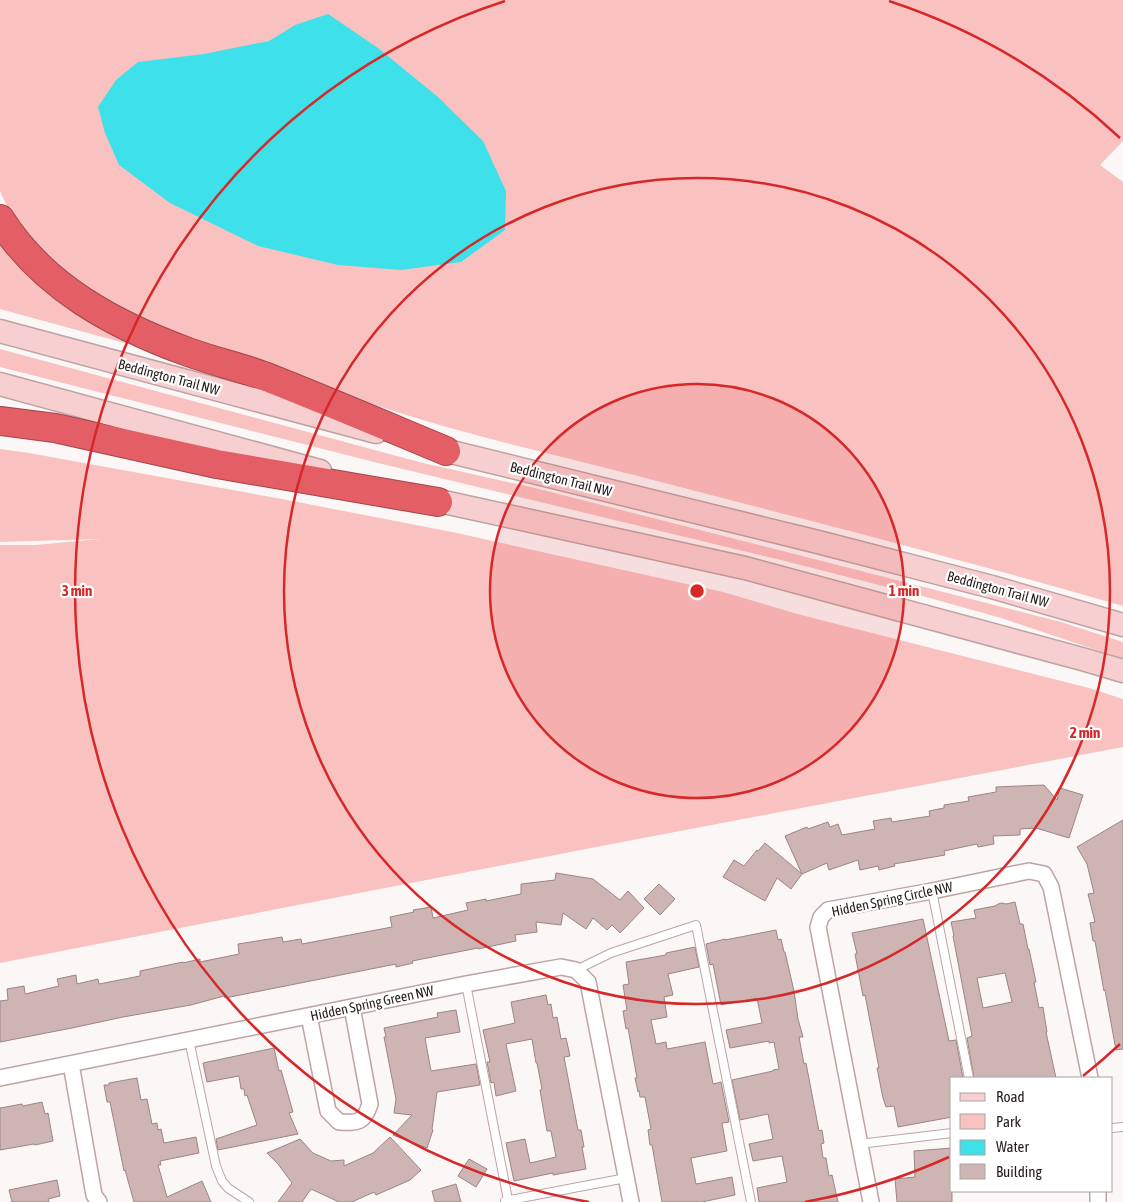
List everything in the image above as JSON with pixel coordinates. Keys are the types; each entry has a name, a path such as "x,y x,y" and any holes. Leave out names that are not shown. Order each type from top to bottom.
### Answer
{"highway":[{"path":"0,219 10,236 52,279 75,297 109,318 188,352 262,376 446,451"},
{"path":"0,421 54,428 217,464 438,502"}],"main road":[{"name":"Beddington Trail NW","path":"0,331 446,451 818,542 992,587 1123,624"},
{"path":"0,384 438,502 745,568 1123,671"}],"street":[{"name":"Hidden Spring Circle NW","path":"871,1202 818,927 821,917 828,910 1029,872 1044,874 1051,887 1090,1077"},
{"name":"Hidden Spring Green NW","path":"0,1078 466,984 560,967 576,970"},
{"path":"576,970 588,982 631,1202"},
{"path":"309,1016 328,1111 339,1122 355,1123 366,1116 370,1104 352,1007"},
{"path":"71,1064 94,1195 98,1202"}],"lane":[{"path":"932,891 969,1077"},
{"path":"576,970 611,953 696,925 751,1202"},
{"path":"466,984 505,1201 626,1178"},
{"path":"189,1040 216,1166 222,1181 228,1188 249,1202"},
{"path":"859,1144 950,1133"}],"green space":[{"path":"0,0 1123,0 1123,141 1100,165 1123,182 1123,606 884,540 435,424 349,396 155,326 103,301 72,280 43,254 18,225 0,191"},
{"path":"0,234 129,335 128,344 0,309"},
{"path":"0,349 423,463 535,488 1061,622 1123,642 1123,659 1001,618 930,598 781,560 382,464 0,367"},
{"path":"0,449 282,499 452,532 723,592 801,615 1089,688 1123,699 1123,747 0,963 0,545 35,545 100,539 0,542"}],"water":[{"path":"328,14 378,48 438,97 483,141 506,191 505,230 461,262 401,270 338,265 258,246 170,203 119,165 105,133 98,107 116,80 138,62 204,54 269,41 295,25"}],"building":[{"path":"1044,785 1057,800 1060,788 1083,795 1069,838 1036,828 1020,829 1020,835 993,836 994,844 978,847 977,844 944,851 945,855 894,864 895,866 879,870 878,866 860,870 858,860 829,870 827,863 802,874 785,836 807,827 808,829 828,822 830,827 838,824 842,835 875,829 873,821 891,818 892,822 930,816 929,811 944,808 944,805 969,801 968,797 996,792 996,787"},
{"path":"1123,820 1123,1049 1116,1050 1090,923 1095,922 1088,894 1094,893 1087,864 1077,847"},
{"path":"765,843 802,874 791,889 777,878 765,901 723,877 734,860 744,866"},
{"path":"556,873 593,879 620,900 628,891 644,908 620,933 612,925 607,930 593,918 586,929 563,913 561,925 536,922 537,932 515,935 516,941 412,961 413,963 396,967 396,964 225,998 224,996 191,1005 0,1042 0,1001 8,1000 7,989 24,986 25,994 59,986 57,979 76,975 77,984 98,979 99,984 140,976 140,971 200,959 200,962 239,954 238,944 282,937 283,942 301,939 302,944 392,927 390,917 431,907 433,918 468,910 466,903 521,894 521,884 555,880"},
{"path":"659,884 675,899 660,915 644,899"},
{"path":"1015,902 1020,924 1023,924 1036,982 1034,982 1039,1008 1043,1007 1046,1032 1056,1077 974,1077 967,1038 972,1036 951,922 976,918 974,910 1002,903","holes":["1005,973 1012,1002 983,1008 977,978"]},
{"path":"923,919 949,1041 956,1040 963,1077 950,1077 950,1117 898,1127 894,1106 886,1107 852,933"},
{"path":"776,930 778,940 781,939 785,952 794,991 803,1037 799,1037 804,1064 806,1063 819,1131 822,1130 824,1143 821,1144 823,1158 826,1158 829,1176 832,1175 838,1202 759,1202 757,1188 787,1182 782,1156 753,1161 749,1144 773,1139 768,1114 740,1120 732,1080 779,1069 774,1042 769,1043 769,1041 730,1048 726,1030 762,1023 757,998 721,1005 713,964 710,965 706,944"},
{"path":"695,947 699,967 668,974 673,995 664,997 667,1017 651,1020 656,1044 666,1042 667,1049 705,1042 713,1084 721,1082 729,1122 722,1123 727,1151 691,1158 696,1184 732,1177 735,1195 702,1202 662,1202 652,1145 650,1145 648,1130 651,1129 645,1097 640,1097 638,1092 628,1028 626,1029 623,1011 627,1010 623,985 629,984 626,962 666,955 666,953"},
{"path":"546,995 548,1005 551,1004 553,1018 557,1017 561,1039 566,1038 570,1056 564,1057 578,1130 581,1130 586,1169 514,1181 506,1143 525,1139 530,1163 556,1157 551,1131 547,1131 540,1090 542,1089 532,1039 506,1044 516,1091 496,1096 494,1082 491,1083 487,1062 490,1062 483,1030 515,1023 511,1002"},
{"path":"456,1010 460,1032 425,1038 431,1071 476,1064 480,1085 437,1092 433,1130 427,1148 393,1135 412,1115 394,1113 396,1099 384,1028 438,1017 437,1013"},
{"path":"274,1048 279,1071 281,1070 293,1112 289,1113 298,1134 218,1150 216,1139 257,1125 247,1095 245,1096 244,1089 241,1089 239,1076 207,1082 203,1063"},
{"path":"137,1078 141,1100 147,1099 152,1124 157,1123 158,1130 161,1129 164,1143 196,1137 199,1153 160,1161 161,1165 158,1165 167,1197 202,1181 211,1202 134,1202 124,1171 110,1102 107,1102 104,1085"},
{"path":"42,1102 45,1114 48,1113 53,1141 0,1150 0,1108"},
{"path":"390,1137 421,1170 410,1180 376,1195 374,1192 352,1202 339,1202 311,1189 302,1202 278,1202 292,1183 267,1153 300,1139 313,1153 331,1161 344,1160 344,1166 373,1153"},
{"path":"950,1148 950,1192 952,1192 952,1202 897,1202 895,1179 915,1177 914,1151"},
{"path":"469,1159 487,1169 476,1187 458,1176"},
{"path":"57,1180 60,1196 48,1199 49,1202 12,1202 9,1190"},
{"path":"456,1184 461,1202 435,1202 432,1191"}]}
